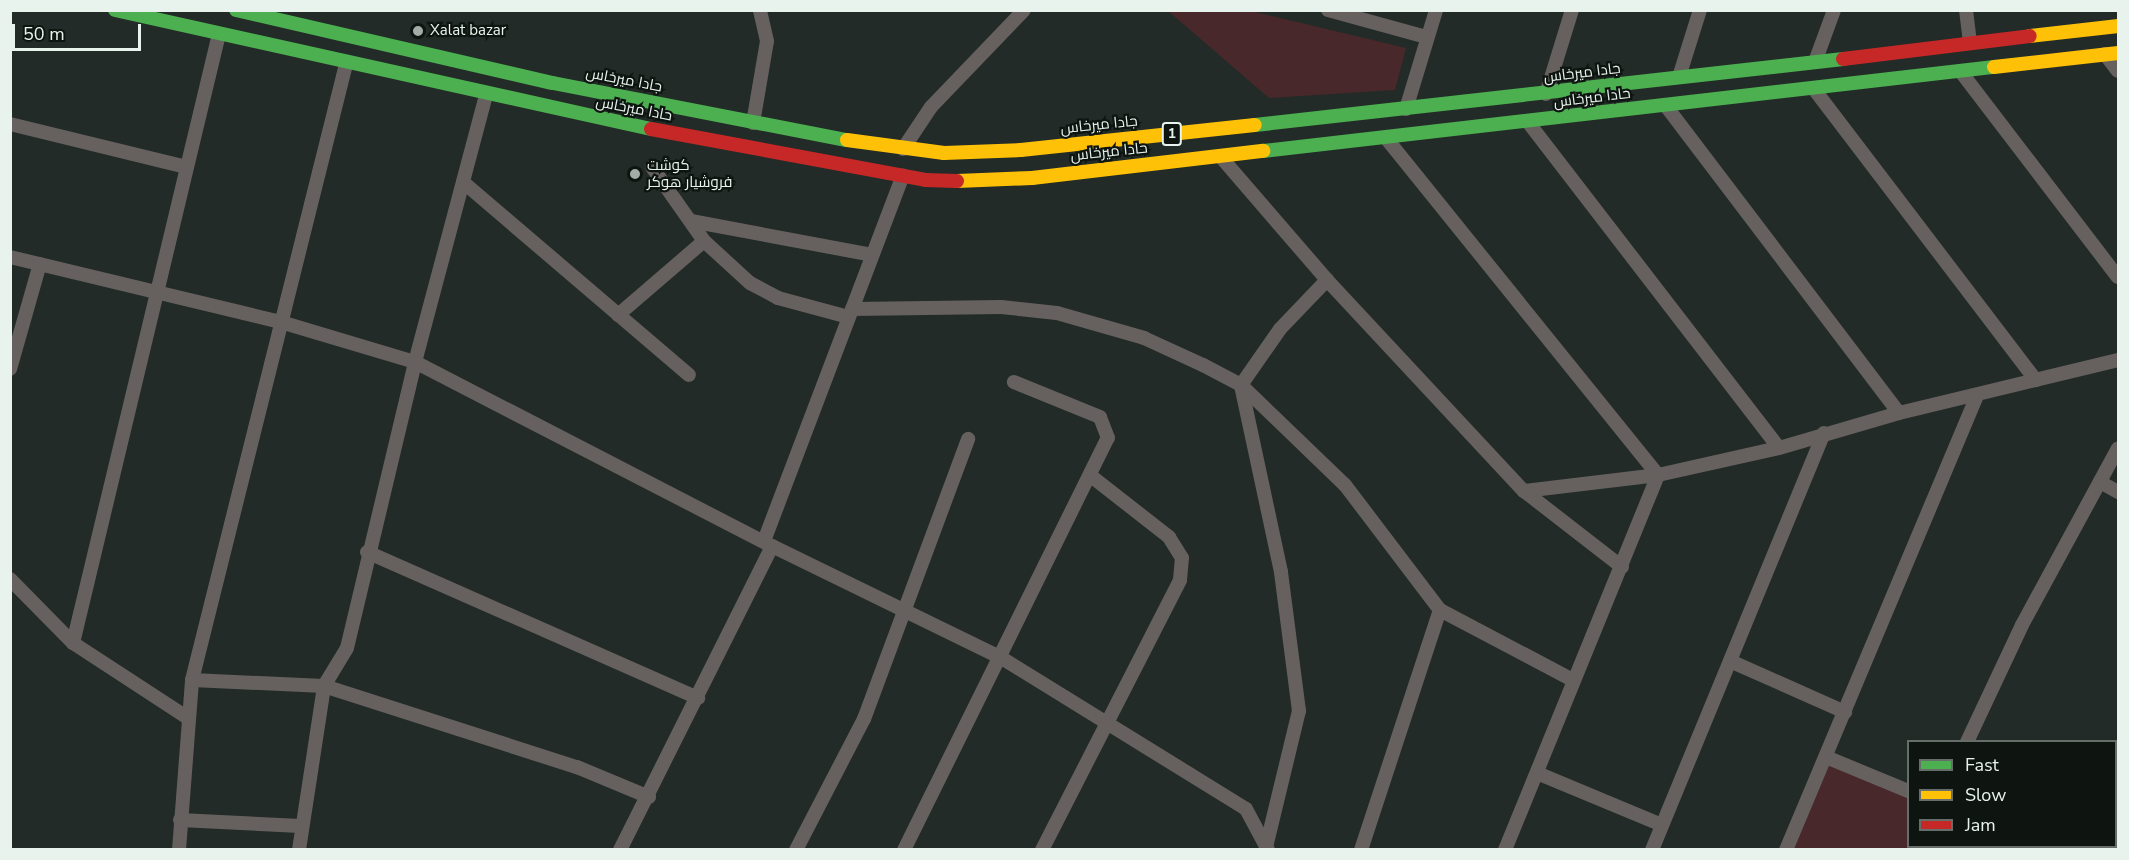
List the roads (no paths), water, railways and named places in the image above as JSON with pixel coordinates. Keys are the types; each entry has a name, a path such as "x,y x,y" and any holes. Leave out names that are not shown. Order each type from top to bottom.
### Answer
{"main road":[{"name":"حادا ميرخاس","path":"115,10 486,95 903,176 990,181 1528,122 2112,53"},
{"name":"جادا ميرخاس","path":"236,10 553,83 753,123 903,149 995,153 1546,94 2118,26"}],"street":[{"path":"753,123 767,41 760,10"},
{"path":"903,149 931,107 1024,10"},
{"path":"1328,10 1426,37"},
{"path":"1406,109 1436,10"},
{"path":"1546,94 1572,10"},
{"path":"1679,77 1700,10"},
{"path":"1815,62 1834,10"},
{"path":"1966,10 1970,43"},
{"path":"73,643 219,34"},
{"path":"2112,53 2118,71"},
{"path":"179,849 192,680 284,323 346,64"},
{"path":"1961,72 2118,277"},
{"path":"1814,89 2036,380"},
{"path":"299,849 300,826 324,686 347,648 367,552 486,95"},
{"path":"1666,106 1899,413"},
{"path":"1528,122 1779,448"},
{"path":"10,124 187,167"},
{"path":"1386,138 1658,475"},
{"path":"1221,156 1327,280 1524,491 1622,567"},
{"path":"652,167 704,241 725,264 769,293 851,313 1001,307 1057,313 1144,338 1241,386 1345,485 1440,610 1573,680"},
{"path":"620,849 649,797 698,698 768,544 872,255 903,176"},
{"path":"463,182 689,375"},
{"path":"691,221 872,255"},
{"path":"618,315 704,241"},
{"path":"10,257 284,323 415,362 768,544 906,609 1000,657 1246,809 1268,846"},
{"path":"10,369 40,264"},
{"path":"1268,846 1299,711 1281,572 1241,386 1280,329 1327,280"},
{"path":"1524,491 1658,475 1779,448 1824,433 1899,413 1976,397 2118,360"},
{"path":"904,849 1108,438 1100,417 1014,382"},
{"path":"1786,849 1976,397"},
{"path":"1652,849 1824,433"},
{"path":"796,849 864,719 968,439"},
{"path":"1967,740 2022,625 2118,448"},
{"path":"1505,849 1658,475"},
{"path":"1042,849 1108,725 1180,580 1182,558 1169,537 1091,476"},
{"path":"2100,482 2118,492"},
{"path":"367,552 698,698"},
{"path":"10,579 73,643 188,718"},
{"path":"1361,849 1440,610"},
{"path":"1730,661 1845,712"},
{"path":"192,680 324,686 577,767 649,797"},
{"path":"1826,757 1907,791"},
{"path":"1537,773 1662,825"},
{"path":"180,820 300,826"}],"place":[{"name":"Xalat bazar","path":"418,31"},
{"name":"كوشت فروشيار هوكر","path":"635,174"}]}
